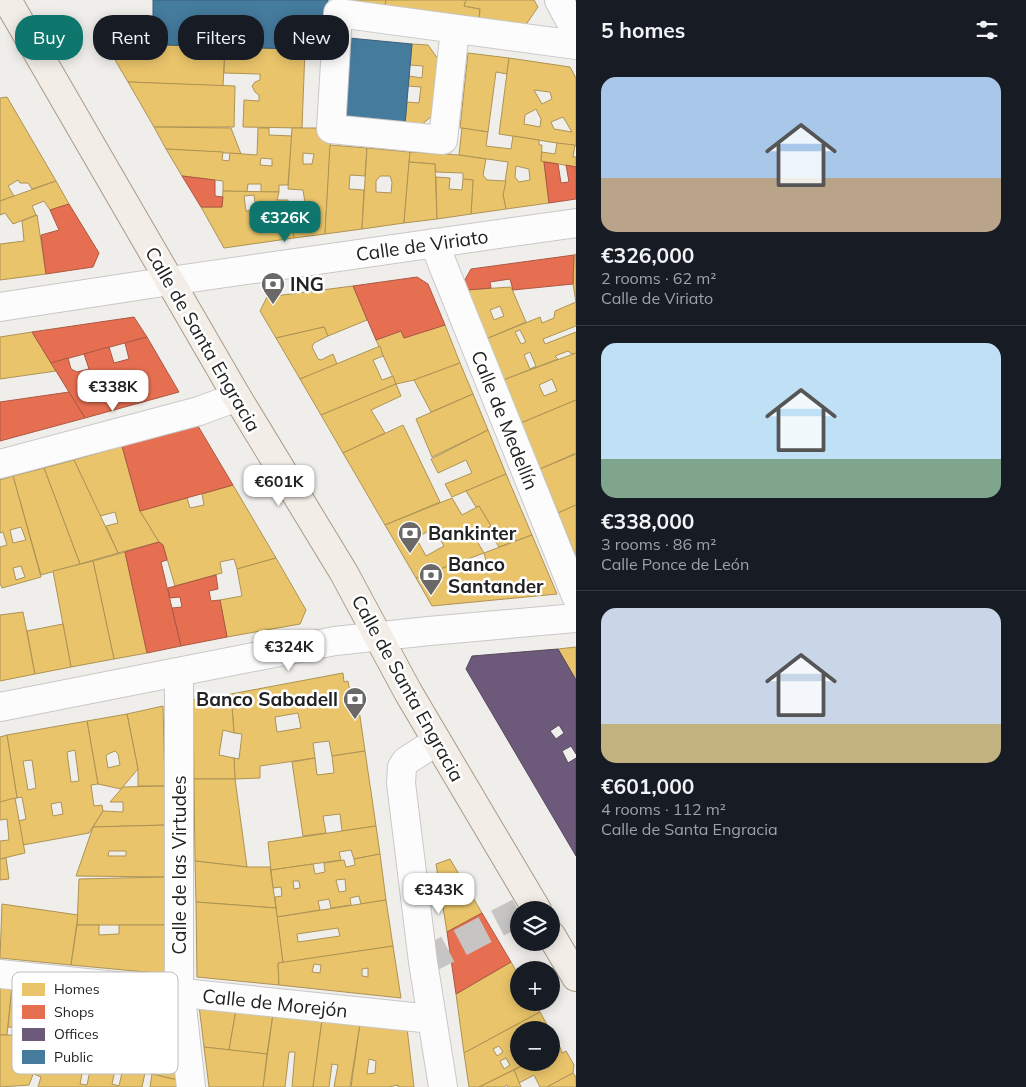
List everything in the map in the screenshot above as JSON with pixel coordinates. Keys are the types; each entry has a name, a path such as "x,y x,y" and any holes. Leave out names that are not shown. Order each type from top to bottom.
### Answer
{"main road":[{"name":"Calle de Santa Engracia","path":"7,0 237,397 344,573 436,741 532,901"},
{"path":"560,950 576,977"}],"street":[{"path":"559,0 576,32"},
{"path":"455,30 443,140 331,129 338,13 576,45"},
{"name":"Calle de Viriato","path":"0,307 576,223"},
{"name":"Calle de Medellín","path":"434,243 576,596"},
{"path":"0,464 199,411 237,397"},
{"path":"0,707 336,641 429,630 576,618"},
{"name":"Calle de las Virtudes","path":"179,673 180,993 192,1087"},
{"path":"436,741 406,760 402,767 401,783 432,1019 443,1087"},
{"name":"Calle de Morejón","path":"180,993 432,1019"}],"building: Homes":[{"path":"343,0 386,0 385,6"},
{"path":"386,0 466,0 464,6 480,9 479,19 385,6"},
{"path":"466,0 534,0 538,7 525,26 479,19 480,9 464,6"},
{"path":"412,44 428,45 438,59 432,116 421,125 405,124 407,102 419,103 421,87 408,86 409,76 422,78 423,66 410,65"},
{"path":"168,45 178,45 178,60 224,60 223,86 128,82 115,60 168,60"},
{"path":"264,48 274,48 274,60 305,60 302,128 243,127 244,100 259,101 259,95 252,86 260,80 260,74 224,73 224,60 264,60"},
{"path":"468,53 509,58 507,74 496,72 488,132 460,128"},
{"path":"509,58 570,67 576,78 576,146 499,134","holes":["534,90 550,92 552,99 542,104","536,109 541,119 540,127 524,124 525,115","563,117 572,132 554,129 551,122"]},
{"path":"128,82 235,86 234,127 154,127"},
{"path":"7,97 56,181 32,189 28,183 20,183 18,180 8,186 14,196 0,201 0,98"},
{"path":"154,127 231,128 241,154 166,149"},
{"path":"258,128 269,128 269,135 292,136 288,185 279,185 279,192 261,192 261,184 248,184 247,192 223,191 223,181 182,176 166,149 223,152 222,160 229,161 230,153 257,155","holes":["261,158 272,159 272,166 260,165"]},
{"path":"292,128 320,128 331,136 325,234 294,238 289,205 305,203 303,190 288,189","holes":["303,153 314,154 312,164 303,164"]},
{"path":"462,128 488,132 486,146 511,149 513,136 539,140 539,145 542,145 541,161 544,162 549,203 506,209 503,195 508,162 459,155","holes":["516,166 529,169 530,180 519,182 515,177"]},
{"path":"557,143 575,145 573,157 576,157 576,167 541,161 542,152 555,154"},
{"path":"330,145 367,148 365,176 350,175 349,189 364,190 362,229 325,234"},
{"path":"367,148 410,152 404,223 362,229","holes":["380,176 390,176 392,182 391,193 376,192 376,181"]},
{"path":"410,152 459,155 486,159 483,175 487,180 506,181 503,195 506,209 471,214 473,180 463,179 463,173 436,172 435,164 409,162"},
{"path":"409,162 435,164 437,219 404,223"},
{"path":"436,177 450,178 449,189 462,190 463,179 473,180 471,214 437,219"},
{"path":"56,181 69,204 50,210 44,201 32,206 36,215 13,224 5,213 0,215 0,201"},
{"path":"223,191 279,192 277,200 288,200 294,238 224,248 201,207 222,207","holes":["254,195 256,210 246,211 244,196"]},
{"path":"37,215 46,274 0,280 0,244 24,241 22,221"},
{"path":"576,254 576,302 573,284 574,255"},
{"path":"353,286 367,320 328,336 324,327 276,338 260,311 267,297"},
{"path":"511,287 526,322 486,339 466,290","holes":["500,306 504,316 494,320 490,310"]},
{"path":"576,302 576,326 543,339 545,344 576,332 576,353 572,354 568,351 555,356 558,359 503,380 486,339 540,317 542,323 554,318 555,311","holes":["520,330 526,342 521,344 515,332","530,352 536,366 530,369 524,355"]},
{"path":"445,325 460,363 414,380 396,384 376,340 401,331 404,338"},
{"path":"324,327 328,336 314,343 312,347 318,359 321,360 333,354 337,364 300,379 276,338"},
{"path":"32,332 56,371 0,379 0,337"},
{"path":"380,346 383,356 373,360 382,380 393,376 396,384 321,415 300,379"},
{"path":"576,353 576,400 521,423 503,380","holes":["552,379 557,391 544,396 539,385"]},
{"path":"460,363 473,394 431,412 414,380"},
{"path":"396,384 401,396 371,410 385,433 343,453 321,415"},
{"path":"473,394 488,430 432,457 416,419"},
{"path":"576,400 576,453 540,469 521,423"},
{"path":"403,425 440,502 385,525 343,453"},
{"path":"488,430 506,474 452,497 445,484 472,473 466,460 438,473 431,459"},
{"path":"122,446 140,511 159,542 118,553 106,526 118,523 115,512 100,516 74,460"},
{"path":"576,454 576,505 558,513 540,469"},
{"path":"74,460 118,553 80,564 44,468"},
{"path":"44,468 80,564 41,575 13,476"},
{"path":"506,474 532,535 499,547 487,528 491,526 479,506 476,507 466,491"},
{"path":"13,476 41,577 2,588 0,583 0,547 7,545 3,532 0,533 0,480","holes":["21,527 26,540 13,543 10,530","21,566 25,577 16,580 13,568"]},
{"path":"233,485 276,558 237,569 234,559 220,562 222,573 175,586 163,545 159,542 140,511 187,498 190,508 204,505 202,494"},
{"path":"452,498 462,515 479,506 491,526 474,536 484,553 416,578 385,525","holes":["434,528 444,546 426,556 416,538"]},
{"path":"576,505 576,557 558,513"},
{"path":"532,535 557,594 432,606 416,578 464,560 468,569 487,565 484,553"},
{"path":"125,552 147,653 114,659 93,561"},
{"path":"276,558 306,610 300,624 227,637 220,600 242,596 237,569"},
{"path":"93,561 114,659 71,667 53,571"},
{"path":"23,612 35,674 0,681 0,615"},
{"path":"63,624 71,667 35,674 27,631"},
{"path":"576,647 576,680 558,649"},
{"path":"343,673 344,682 348,681 351,698 357,696 365,751 332,756 329,741 313,743 315,758 260,766 260,778 235,779 234,758 239,759 242,734 234,733 231,694","holes":["298,713 301,728 277,732 275,717"]},
{"path":"231,694 234,733 223,730 219,755 234,758 235,779 194,779 193,700"},
{"path":"163,706 165,786 138,786 138,769 127,714"},
{"path":"127,714 138,769 121,789 98,784 87,721","holes":["115,751 118,754 120,765 108,768 106,756"]},
{"path":"87,721 98,784 91,785 94,806 102,805 103,811 89,833 23,845 19,821 26,819 22,797 17,798 7,735","holes":["75,750 79,781 71,782 67,752","32,760 36,788 28,790 23,761","61,802 63,814 53,816 51,804"]},
{"path":"7,735 17,798 0,802 0,737"},
{"path":"365,751 376,826 342,831 340,814 323,816 326,833 303,836 292,762 315,758 317,775 334,773 332,756"},
{"path":"194,779 235,779 247,867 195,861"},
{"path":"165,786 166,825 93,827 103,811 123,812 123,802 110,802 123,787"},
{"path":"15,798 25,853 0,859 0,841 9,840 7,819 0,820 0,802"},
{"path":"166,825 166,877 76,876 93,827","holes":["109,851 126,851 126,856 108,856"]},
{"path":"376,826 380,854 354,859 351,850 339,852 341,860 271,870 268,842"},
{"path":"380,854 386,900 361,904 359,896 350,898 351,905 331,908 329,899 318,901 320,910 277,917 275,897 282,896 281,887 273,888 271,870 313,864 315,874 325,872 324,863 344,860 346,867 355,865 354,859","holes":["345,879 346,891 339,892 336,880","293,881 299,881 300,888 294,889"]},
{"path":"6,858 9,879 0,880 0,859"},
{"path":"450,859 482,913 447,932 436,864"},
{"path":"195,861 247,867 270,867 276,908 196,902"},
{"path":"166,877 166,925 77,925 79,879"},
{"path":"386,900 393,946 283,963 277,917","holes":["338,928 340,936 298,942 297,934"]},
{"path":"196,902 276,908 283,963 278,963 279,985 197,977"},
{"path":"2,904 78,915 71,965 0,958"},
{"path":"77,925 99,925 99,935 119,934 119,925 166,925 167,972 146,972 71,965"},
{"path":"393,946 401,998 279,985 278,963","holes":["314,964 321,965 320,973 312,972","368,968 368,977 362,976 362,969"]},
{"path":"510,963 510,1011 540,1012 523,1021 510,1021 510,1028 464,1053 456,994"},
{"path":"0,986 12,987 7,1035 0,1035"},
{"path":"12,987 12,1027 8,1027"},
{"path":"199,1006 236,1010 229,1050 204,1047"},
{"path":"236,1010 273,1014 267,1054 229,1050"},
{"path":"540,1012 545,1021 523,1021"},
{"path":"273,1014 322,1020 313,1087 292,1087 295,1052 289,1052 285,1087 263,1087"},
{"path":"322,1020 360,1024 350,1087 334,1087 338,1065 332,1064 329,1087 313,1087"},
{"path":"360,1024 407,1028 414,1087 398,1087 398,1085 388,1087 351,1087","holes":["369,1059 376,1061 375,1073 367,1074"]},
{"path":"510,1028 511,1071 479,1087 469,1087 464,1053","holes":["499,1046 503,1052 497,1056 493,1049","506,1058 510,1065 504,1069 500,1061"]},
{"path":"0,1035 12,1035 12,1074 33,1074 29,1085 0,1087"},
{"path":"204,1047 267,1054 263,1087 209,1087"},
{"path":"560,1047 562,1053 566,1051 574,1065 573,1073 547,1087 540,1087 534,1075 519,1083 514,1071 560,1071"},
{"path":"514,1071 521,1087 508,1087 507,1085 504,1087 479,1087"},
{"path":"573,1073 576,1077 576,1087 547,1087"},
{"path":"34,1074 82,1074 80,1084 87,1085 89,1074 114,1074 112,1084 119,1086 122,1074 145,1074 142,1087 38,1087 41,1077"},
{"path":"151,1074 177,1074 178,1080"},
{"path":"152,1074 178,1080 179,1087 150,1087"}],"building: Shops":[{"path":"544,162 558,164 561,183 569,182 566,165 576,167 576,199 549,203"},
{"path":"182,176 215,180 215,196 223,197 222,207 201,207"},
{"path":"69,204 99,253 93,267 46,274 41,235 59,230 50,210"},
{"path":"574,255 573,284 513,290 510,279 490,282 491,288 466,290 463,283 471,269"},
{"path":"417,277 428,284 445,325 404,338 401,331 376,340 353,286"},
{"path":"134,317 147,337 51,363 32,332"},
{"path":"147,337 179,392 85,418 51,363 68,358 71,369 77,372 89,369 84,354 109,347 114,363 129,359 125,343"},
{"path":"69,392 85,418 0,441 0,402"},
{"path":"198,426 233,485 140,511 122,446"},
{"path":"159,542 163,545 167,560 161,562 181,646 147,653 125,552"},
{"path":"216,575 218,589 209,591 211,601 220,600 227,637 181,646 172,608 182,607 180,597 170,598 168,588"},
{"path":"482,913 510,963 456,994 447,932"}],"building: Offices":[{"path":"558,649 576,680 576,754 571,746 562,751 568,763 576,758 576,856 466,669 472,656","holes":["559,725 564,733 556,739 550,731"]}],"building: Public":[{"path":"153,0 328,0 327,15 274,15 274,48 264,48 264,15 178,15 178,45 168,45 168,15 153,15"},
{"path":"349,38 412,44 405,124 342,118 347,60 349,60"}],"tunnel":[{"path":"423,962 510,917"}],"place":[{"name":"ING","path":"273,305"},
{"name":"Bankinter","path":"410,554"},
{"name":"Banco Santander","path":"431,596"},
{"name":"Banco Sabadell","path":"355,720"}]}
